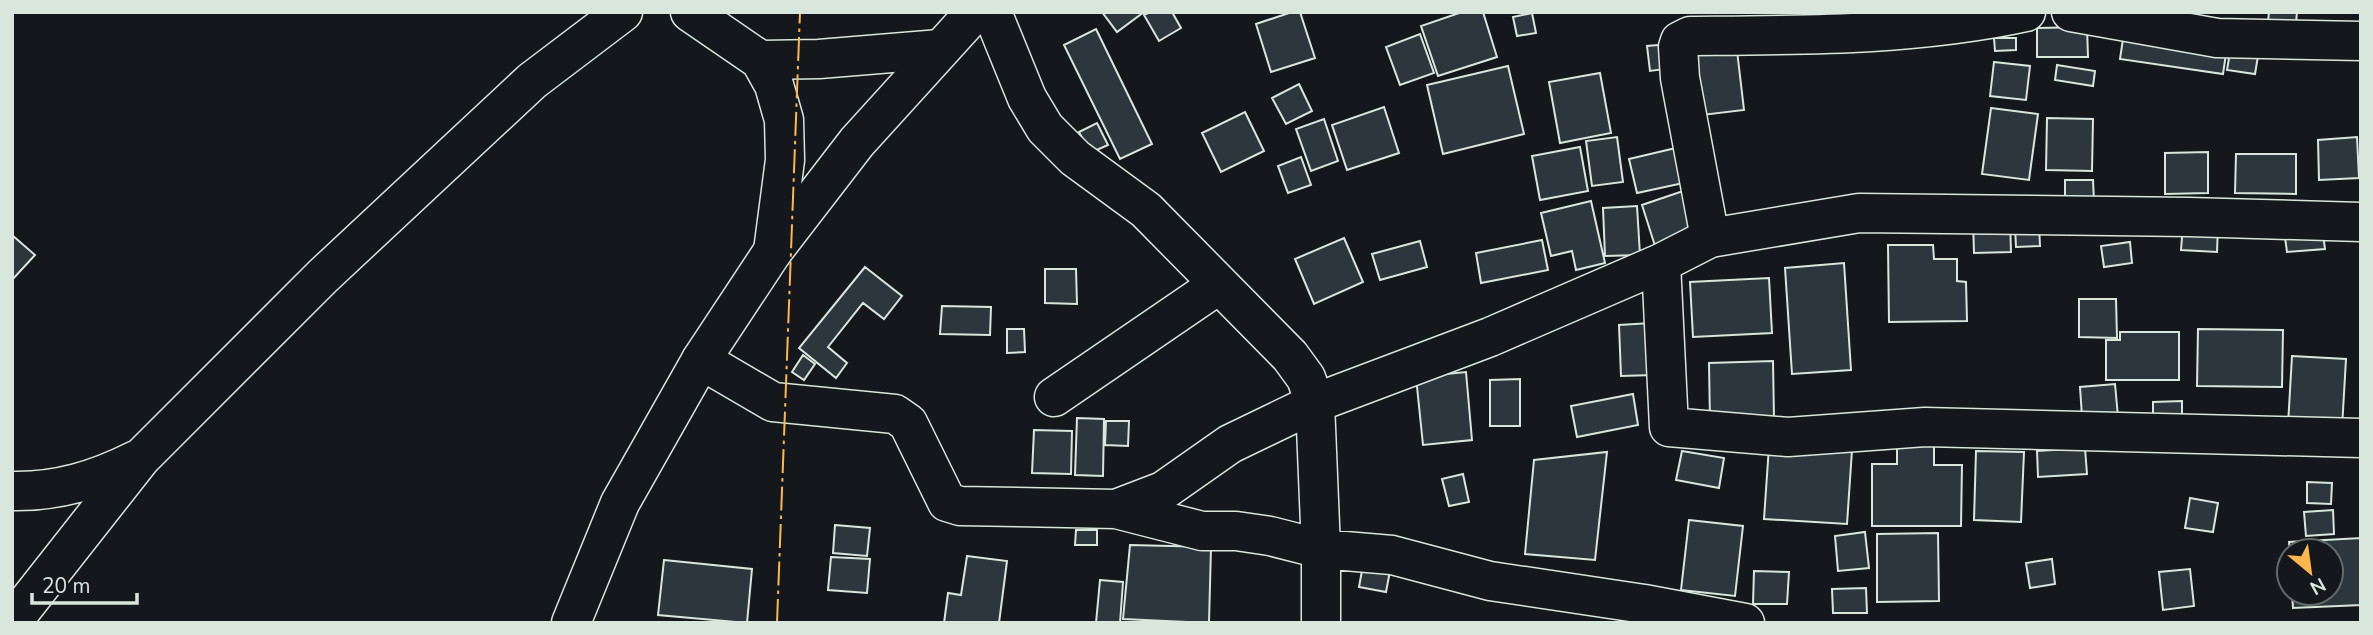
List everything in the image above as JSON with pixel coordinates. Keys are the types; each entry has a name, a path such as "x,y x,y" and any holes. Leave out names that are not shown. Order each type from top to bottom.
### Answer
{"main road":[{"path":"12,622 141,458 323,276 532,81 622,12"},
{"path":"571,623 620,503 701,360 773,251 857,142 975,12"},
{"path":"992,12 1027,98 1045,128 1074,158 1146,210 1290,356 1306,378 1315,403 1321,623"},
{"path":"1710,238 1680,78 1680,41 1690,36 1821,35 1976,23 2026,12"},
{"path":"2071,12 2217,38 2361,41"},
{"path":"709,19 760,60 774,85 784,120 785,160 773,251"},
{"path":"760,60 819,59 940,49"},
{"path":"1116,509 1163,491 1230,444 1315,403 1490,337 1710,238 1858,213 2361,222"},
{"path":"1661,262 1668,427 1788,437 1925,427 2361,438"},
{"path":"1054,397 1219,285"},
{"path":"701,360 773,402 895,414 908,423 947,502 960,506 1116,509 1202,531 1236,531 1270,536 1321,549 1392,555 1490,581 1644,604 1745,623"},
{"path":"12,491 74,485 141,458"}],"building":[{"path":"1102,12 1144,12 1117,32"},
{"path":"1150,12 1172,12 1181,28 1159,41 1144,15"},
{"path":"1292,12 1300,12 1315,58 1271,72 1256,24"},
{"path":"1462,12 1483,12 1497,57 1438,76 1421,26"},
{"path":"2269,12 2297,12 2295,34 2267,31"},
{"path":"1532,13 1536,33 1517,36 1513,17"},
{"path":"2087,27 2088,57 2037,57 2037,28"},
{"path":"1096,29 1152,144 1120,159 1064,45"},
{"path":"2124,32 2227,47 2223,74 2120,59"},
{"path":"1420,34 1434,73 1400,85 1386,47"},
{"path":"1994,38 2016,38 2016,50 1995,51"},
{"path":"1736,42 1744,110 1694,116 1687,56"},
{"path":"1670,44 1673,68 1650,71 1647,46"},
{"path":"2231,46 2259,50 2255,74 2227,70"},
{"path":"1994,62 2030,66 2026,100 1990,96"},
{"path":"2057,65 2095,71 2093,86 2055,80"},
{"path":"1508,66 1524,134 1443,154 1427,85"},
{"path":"1600,73 1611,133 1560,143 1549,82"},
{"path":"1299,84 1312,111 1286,124 1272,98"},
{"path":"1384,107 1399,153 1347,170 1332,125"},
{"path":"1991,108 2038,114 2029,180 1982,174"},
{"path":"1245,112 1264,151 1221,172 1202,133"},
{"path":"2047,118 2093,119 2092,171 2046,170"},
{"path":"1324,119 1338,161 1311,171 1296,129"},
{"path":"1097,123 1108,145 1090,153 1079,132"},
{"path":"1617,137 1623,182 1592,186 1586,141"},
{"path":"2357,137 2359,178 2319,180 2318,140"},
{"path":"1580,147 1588,191 1540,200 1532,156"},
{"path":"1680,147 1688,182 1637,193 1629,159"},
{"path":"2208,152 2208,193 2165,194 2165,153"},
{"path":"2236,154 2296,154 2296,194 2235,193"},
{"path":"1301,157 1311,185 1288,193 1278,166"},
{"path":"2065,180 2093,180 2094,201 2065,202"},
{"path":"1686,190 1701,234 1656,249 1642,205"},
{"path":"1591,201 1605,263 1576,270 1572,251 1551,256 1541,213"},
{"path":"1637,206 1640,255 1605,256 1603,208"},
{"path":"2010,220 2011,252 1974,253 1973,221"},
{"path":"2183,225 2218,226 2217,252 2181,250"},
{"path":"2039,226 2040,246 2016,247 2015,227"},
{"path":"2322,226 2325,249 2287,252 2284,230"},
{"path":"12,235 35,255 12,280"},
{"path":"1344,238 1363,282 1314,304 1295,259"},
{"path":"1542,240 1548,270 1481,283 1476,253"},
{"path":"1420,241 1427,267 1380,280 1372,254"},
{"path":"2130,242 2132,263 2104,267 2101,246"},
{"path":"1888,245 1933,245 1934,259 1957,259 1957,281 1966,282 1967,321 1889,322"},
{"path":"1844,263 1851,370 1792,374 1785,268"},
{"path":"865,267 902,296 884,319 863,303 828,347 847,363 836,378 799,348"},
{"path":"1045,269 1076,269 1077,304 1045,303"},
{"path":"1769,278 1772,333 1693,337 1690,282"},
{"path":"2079,299 2116,299 2117,338 2079,337"},
{"path":"942,306 991,307 990,335 940,334"},
{"path":"1651,323 1654,375 1621,376 1619,325"},
{"path":"1007,329 1024,329 1025,352 1007,353"},
{"path":"2198,329 2283,330 2282,387 2197,386"},
{"path":"2120,332 2179,332 2179,380 2106,380 2106,340 2120,340"},
{"path":"803,355 815,364 804,380 792,372"},
{"path":"2292,356 2346,359 2342,428 2288,425"},
{"path":"1773,361 1774,419 1710,421 1709,363"},
{"path":"1466,372 1472,440 1423,445 1416,377"},
{"path":"1520,379 1520,426 1490,426 1490,380"},
{"path":"2115,384 2119,428 2083,431 2080,387"},
{"path":"1633,394 1638,425 1577,437 1571,406"},
{"path":"2182,401 2182,426 2153,426 2153,402"},
{"path":"1077,418 1104,419 1103,476 1075,475"},
{"path":"1106,421 1129,421 1128,446 1105,445"},
{"path":"1034,430 1072,431 1071,474 1032,473"},
{"path":"1897,439 1934,439 1934,465 1962,465 1961,526 1872,526 1872,464 1897,464"},
{"path":"1769,446 1852,450 1847,524 1764,519"},
{"path":"2085,448 2087,474 2038,477 2037,451"},
{"path":"1682,451 1724,458 1719,488 1676,480"},
{"path":"1976,451 2024,452 2021,522 1974,520"},
{"path":"1607,452 1595,560 1525,554 1534,460"},
{"path":"1463,474 1469,502 1449,506 1442,479"},
{"path":"2307,482 2332,483 2331,504 2307,503"},
{"path":"2190,498 2218,503 2213,532 2185,528"},
{"path":"2333,510 2334,534 2306,536 2304,512"},
{"path":"1689,520 1743,526 1735,596 1681,590"},
{"path":"835,525 870,528 867,556 833,553"},
{"path":"1076,530 1097,530 1097,545 1075,545"},
{"path":"1865,532 1869,568 1838,571 1835,536"},
{"path":"1938,533 1939,601 1877,602 1877,534"},
{"path":"2361,538 2361,605 2345,606 2345,539"},
{"path":"1130,545 1211,547 1209,623 1123,619"},
{"path":"967,556 1007,561 999,623 944,623 948,593 961,595"},
{"path":"831,557 870,559 867,593 828,590"},
{"path":"2052,559 2055,584 2030,588 2026,563"},
{"path":"664,560 752,569 747,623 658,615"},
{"path":"1363,565 1390,571 1386,592 1359,587"},
{"path":"2190,569 2194,606 2163,610 2159,572"},
{"path":"1754,571 1789,572 1787,604 1753,604"},
{"path":"1100,580 1123,582 1120,623 1096,623"},
{"path":"1866,588 1867,613 1833,613 1832,589"}],"power":[{"path":"777,623 800,12"}]}
